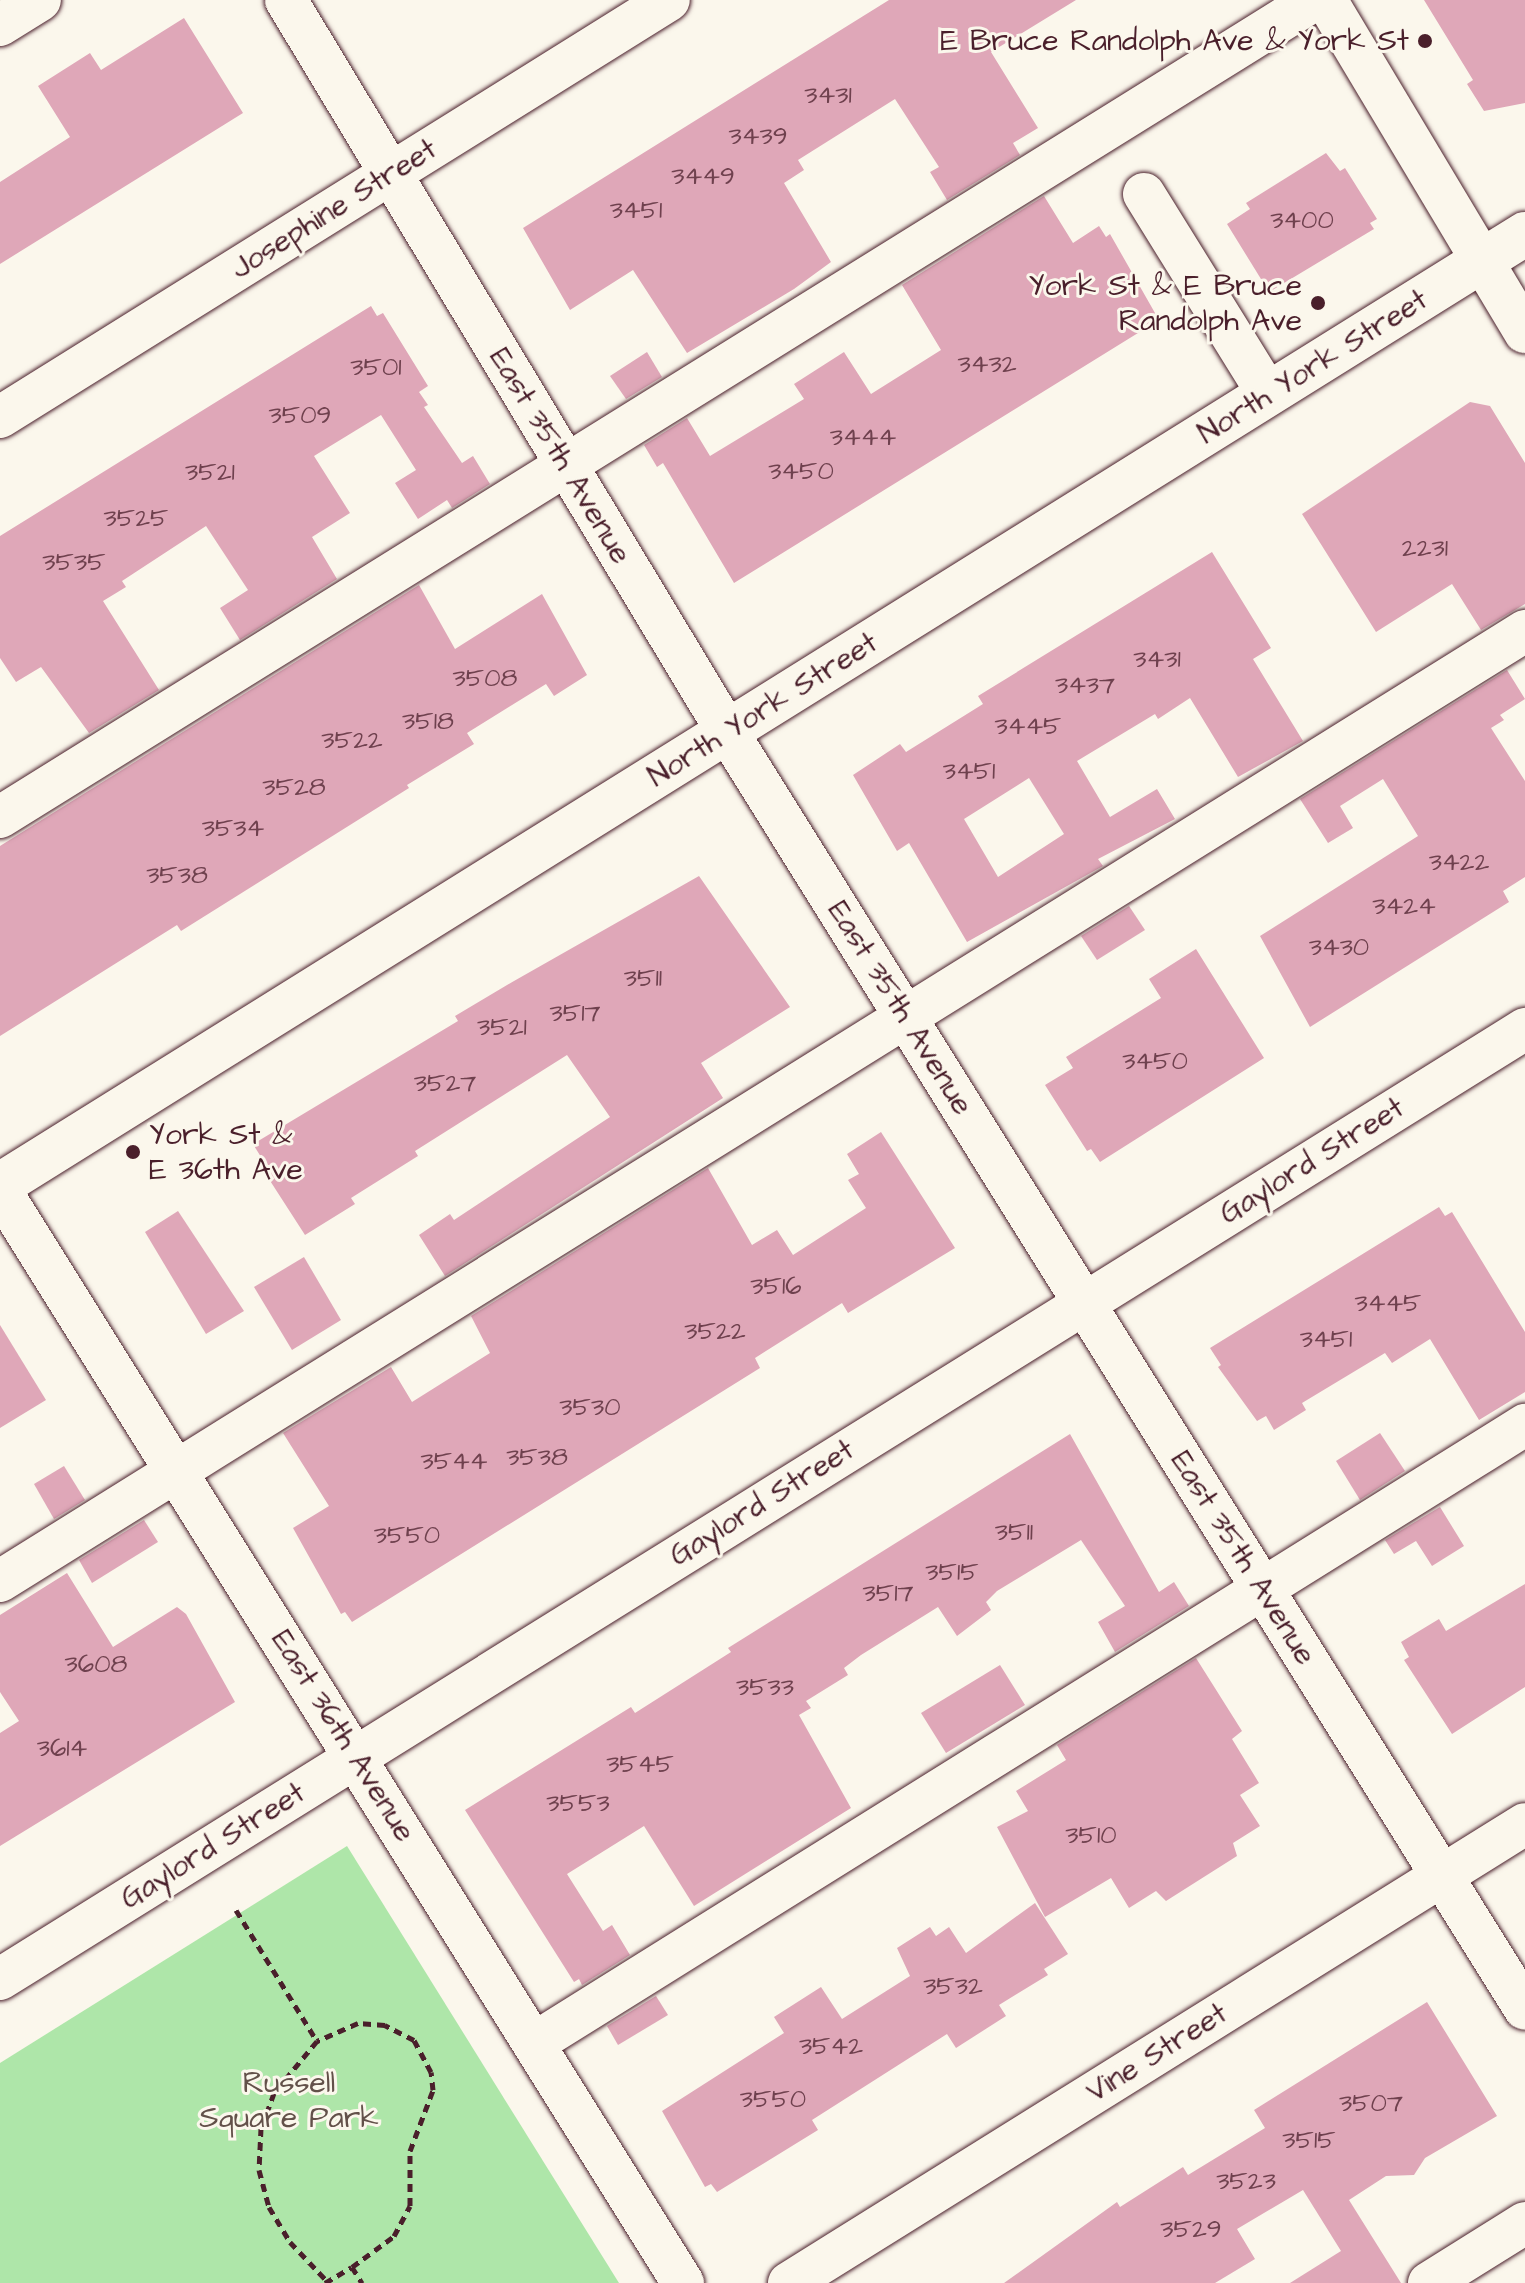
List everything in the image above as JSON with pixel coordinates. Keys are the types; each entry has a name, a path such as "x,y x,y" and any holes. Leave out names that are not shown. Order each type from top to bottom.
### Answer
{"main road":[{"name":"North York Street","path":"0,1188 1525,234"}],"street":[{"path":"0,25 40,0"},
{"name":"East 35th Avenue","path":"286,0 728,733 1525,2009"},
{"name":"Josephine Street","path":"0,417 669,0"},
{"path":"0,817 1314,0"},
{"path":"1326,0 1525,332"},
{"path":"1144,194 1268,394"},
{"path":"0,1581 1525,631"},
{"name":"Gaylord Street","path":"0,1979 1525,1029"},
{"name":"East 36th Avenue","path":"0,1188 175,1472 536,2042 683,2283"},
{"path":"536,2042 1525,1425"},
{"name":"Vine Street","path":"789,2283 1525,1824"},
{"path":"1429,2283 1525,2223"}],"path":[{"path":"236,1910 317,2041"},
{"path":"358,2023 385,2025 414,2040 431,2072 433,2090 410,2151 404,2222 352,2267 326,2282 290,2242 269,2207 259,2160 261,2128 274,2093 317,2041 358,2023"},
{"path":"352,2267 362,2283"}],"green space":[{"name":"Russell Square Park","path":"347,1846 619,2283 0,2283 0,2063"}],"building":[{"path":"889,0 1076,0 991,52 1038,128 1013,143 1020,155 947,200 930,172 939,167 895,99 798,160 804,170 784,183 831,262 794,289 687,353 633,270 570,310 523,228"},
{"path":"1424,0 1525,0 1525,103 1484,111 1467,84 1473,80"},
{"path":"184,18 243,113 0,264 0,182 70,137 38,86 90,53 101,70"},
{"path":"1326,153 1340,171 1345,168 1377,219 1370,223 1374,229 1269,292 1227,224 1250,209 1246,203"},
{"path":"1044,196 1073,243 1099,226 1106,237 1110,234 1159,320 734,583 663,463 657,467 644,445 687,418 710,456 804,399 794,384 844,352 871,394 941,350 902,285"},
{"path":"371,306 377,316 383,313 428,386 419,392 428,405 424,407 462,463 473,456 490,484 452,508 447,500 418,519 395,483 416,470 381,415 314,456 350,513 312,537 337,579 240,640 220,608 248,590 206,526 122,581 126,587 103,601 159,690 89,733 41,667 16,682 0,658 0,536"},
{"path":"647,352 662,377 626,399 610,376"},
{"path":"1470,402 1490,406 1525,463 1525,604 1481,630 1452,584 1376,632 1302,514"},
{"path":"1212,552 1271,648 1253,659 1303,741 1238,777 1190,698 1158,719 1155,714 1077,761 1110,817 1157,789 1175,819 1098,859 1103,866 967,942 909,843 897,851 853,775 900,744 906,752 983,704 978,696","holes":["1029,778 1064,834 998,877 964,819"]},
{"path":"419,585 455,649 542,594 587,675 554,696 546,684 467,733 474,744 407,785 409,788 181,931 177,925 0,1036 0,846"},
{"path":"1507,670 1525,699 1500,715 1504,720 1491,728 1525,781 1525,877 1503,891 1509,902 1310,1027 1260,936 1418,836 1383,779 1340,806 1353,828 1328,843 1300,799"},
{"path":"699,876 790,1007 701,1063 723,1098 445,1276 419,1235 450,1214 454,1220 610,1117 567,1055 415,1151 418,1156 351,1198 355,1204 305,1235 256,1159 261,1157 253,1144 458,1021 455,1016"},
{"path":"1129,906 1145,930 1097,960 1081,936"},
{"path":"1196,949 1264,1058 1100,1162 1091,1149 1087,1151 1045,1085 1073,1068 1066,1057 1161,998 1149,979"},
{"path":"881,1132 955,1248 848,1313 842,1303 755,1358 760,1368 352,1622 345,1612 341,1614 293,1528 329,1506 283,1433 391,1367 412,1402 490,1353 471,1316 708,1168 752,1245 777,1230 793,1255 866,1208 848,1180 859,1174 847,1154"},
{"path":"1439,1207 1445,1216 1452,1212 1525,1332 1525,1392 1479,1420 1430,1339 1392,1363 1385,1353 1302,1403 1306,1410 1274,1430 1266,1416 1257,1421 1218,1367 1221,1365 1210,1348"},
{"path":"178,1211 244,1311 206,1334 145,1232"},
{"path":"304,1257 341,1320 292,1350 254,1287"},
{"path":"0,1325 46,1400 0,1428"},
{"path":"1380,1433 1405,1471 1360,1500 1336,1461"},
{"path":"1070,1434 1159,1592 1174,1582 1189,1606 1115,1652 1098,1622 1125,1606 1081,1540 997,1591 986,1602 991,1610 957,1636 938,1607 844,1668 848,1675 806,1701 811,1708 799,1715 851,1808 694,1906 644,1826 567,1874 603,1931 612,1925 630,1955 582,1985 579,1979 574,1982 465,1810 631,1707 635,1713 731,1652 728,1648"},
{"path":"64,1466 85,1500 54,1519 34,1484"},
{"path":"1440,1507 1464,1546 1432,1566 1416,1541 1394,1554 1385,1540"},
{"path":"144,1520 158,1542 92,1583 79,1560"},
{"path":"67,1573 113,1647 177,1607 186,1614 235,1702 0,1846 0,1733 19,1721 0,1692 0,1615"},
{"path":"1525,1584 1525,1687 1452,1734 1404,1660 1409,1657 1401,1642 1439,1619 1446,1631"},
{"path":"1196,1658 1242,1731 1232,1739 1259,1783 1240,1795 1260,1826 1233,1843 1237,1856 1166,1901 1156,1891 1129,1908 1111,1878 1045,1917 997,1827 1028,1811 1016,1791 1066,1760 1057,1745"},
{"path":"1000,1665 1025,1705 946,1753 921,1713"},
{"path":"1035,1903 1068,1954 1044,1969 1048,1975 999,2005 1006,2016 956,2048 947,2034 812,2120 818,2130 717,2192 711,2184 705,2187 662,2111 784,2033 774,2017 821,1987 842,2019 910,1976 897,1948 930,1927 936,1936 949,1927 966,1953"},
{"path":"656,1996 668,2015 618,2045 607,2026"},
{"path":"1427,2002 1497,2116 1425,2158 1414,2175 1386,2176 1349,2200 1401,2283 1290,2283 1341,2251 1303,2190 1237,2229 1255,2259 1215,2283 1004,2283 1117,2202 1120,2207 1183,2167 1188,2175 1265,2128 1254,2110"}],"place":[{"name":"E Bruce Randolph Ave & York St","path":"1425,41"},
{"name":"York St & E Bruce Randolph Ave","path":"1318,303"},
{"name":"York St & E 36th Ave","path":"133,1152"}]}
